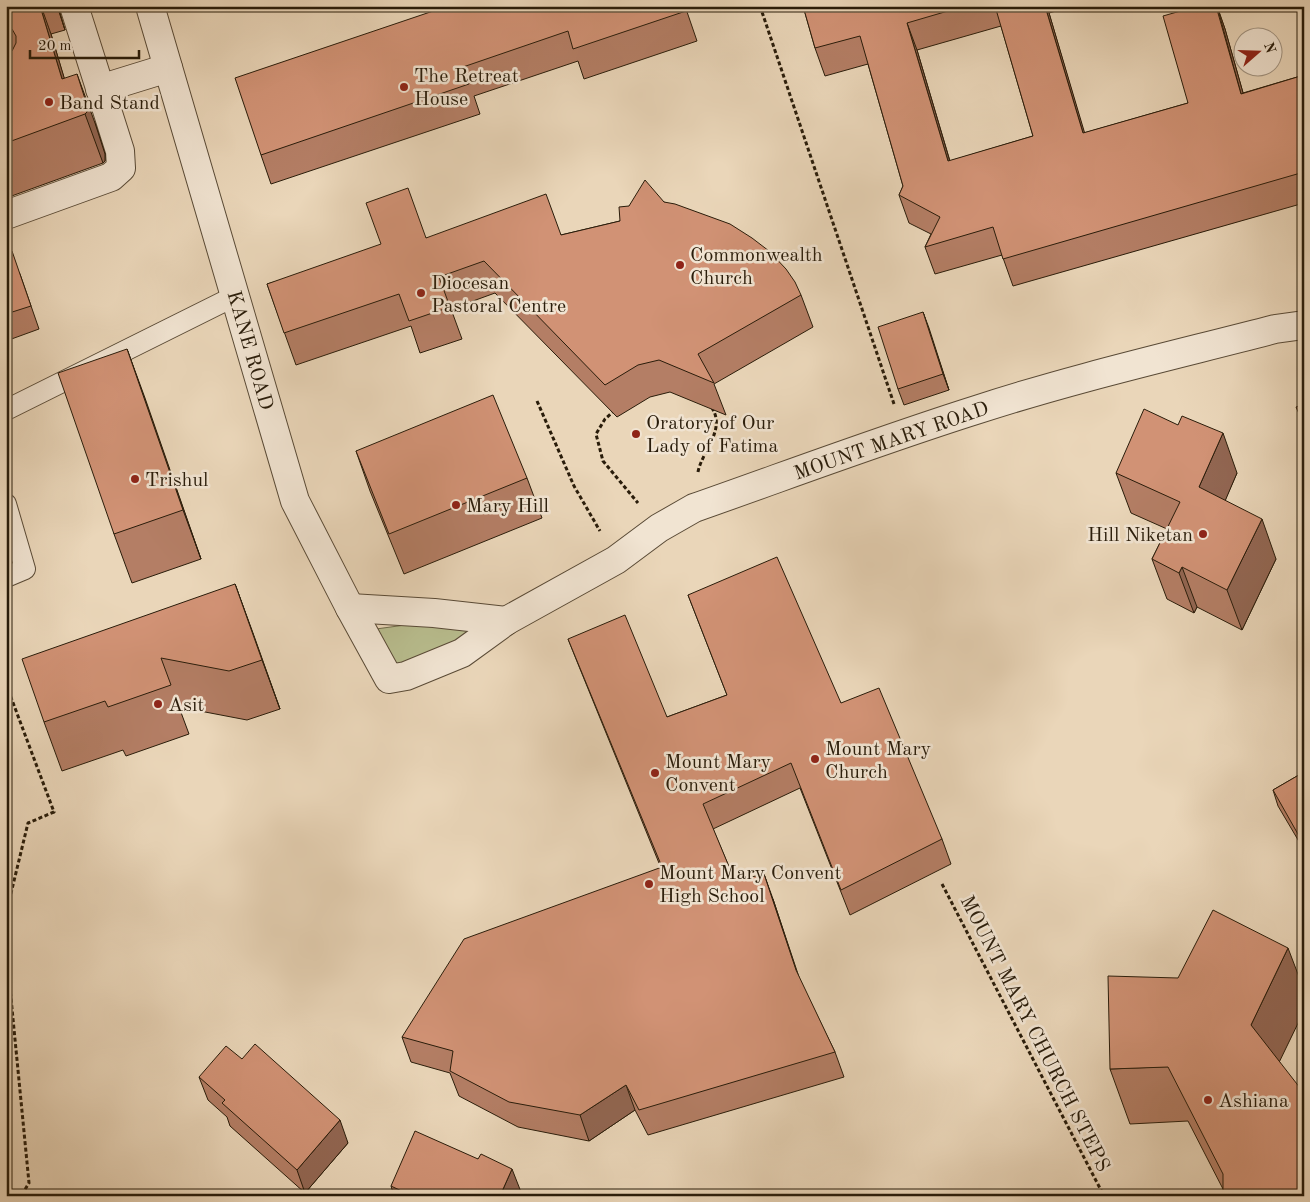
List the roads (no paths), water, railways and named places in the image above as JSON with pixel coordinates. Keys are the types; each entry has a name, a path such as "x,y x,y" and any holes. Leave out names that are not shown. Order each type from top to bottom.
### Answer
{"street":[{"name":"KANE ROAD","path":"150,6 295,501 389,679"},
{"path":"6,215 111,176 120,168 120,152 77,7"},
{"path":"100,89 168,68"},
{"name":"MOUNT MARY ROAD","path":"389,679 406,676 462,653 506,621 616,560 659,528 694,508 975,410 1062,384 1275,329 1304,325"},
{"path":"350,608 434,613 506,621"}],"lane":[{"path":"6,410 235,296"},
{"path":"6,504 25,569 6,577"}],"place":[{"name":"The Retreat House","path":"404,87"},
{"name":"Band Stand","path":"49,102"},
{"name":"Commonwealth Church","path":"680,265"},
{"name":"Diocesan Pastoral Centre","path":"421,293"},
{"name":"Oratory of Our Lady of Fatima","path":"636,434"},
{"name":"Trishul","path":"135,479"},
{"name":"Mary Hill","path":"456,505"},
{"name":"Hill Niketan","path":"1203,534"},
{"name":"Asit","path":"158,704"},
{"name":"Mount Mary Church","path":"815,759"},
{"name":"Mount Mary Convent","path":"655,773"},
{"name":"Mount Mary Convent High School","path":"649,884"},
{"name":"Ashiana","path":"1208,1100"}]}
